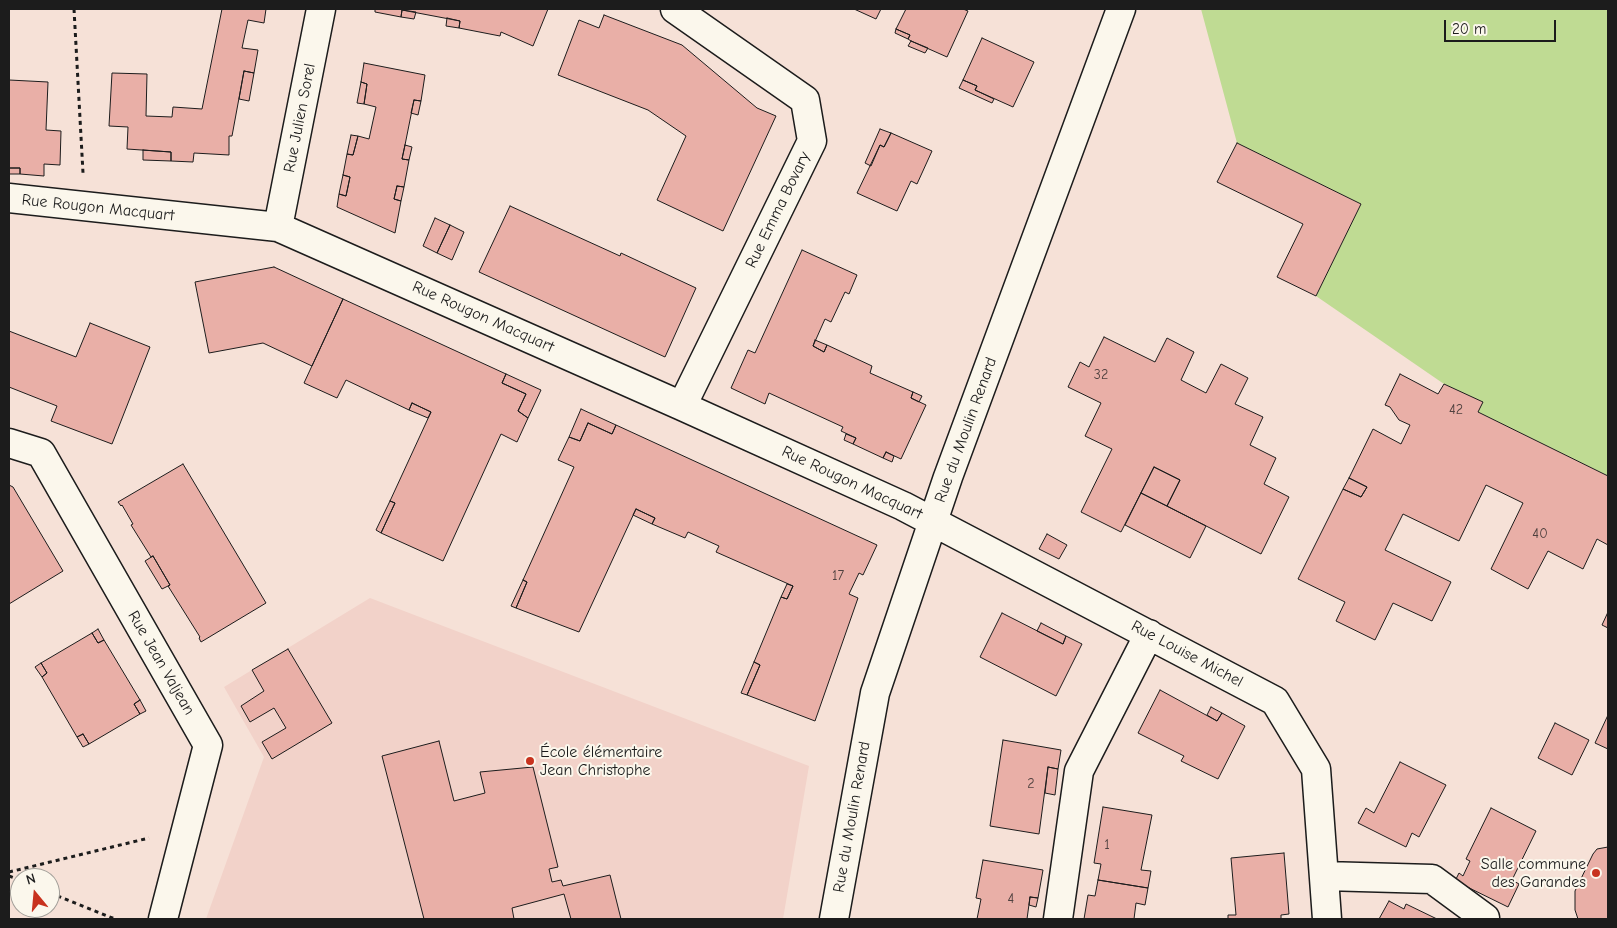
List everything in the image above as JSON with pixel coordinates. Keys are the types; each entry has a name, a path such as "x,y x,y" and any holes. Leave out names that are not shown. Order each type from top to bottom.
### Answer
{"street":[{"name":"Rue Julien Sorel","path":"278,227 320,9"},
{"name":"Rue Emma Bovary","path":"675,9 805,100 812,141 682,406"},
{"name":"Rue du Moulin Renard","path":"834,919 875,693 948,477 1121,9"},
{"name":"Rue Rougon Macquart","path":"9,198 278,227 682,406 934,521"},
{"name":"Rue Jean Valjean","path":"9,443 41,453 208,745 163,919"},
{"name":"Rue Louise Michel","path":"934,521 1275,701 1316,769 1326,919"},
{"path":"1058,919 1079,771 1149,634"},
{"path":"1324,876 1432,879 1485,918"}],"path":[{"path":"74,9 84,206"},
{"path":"9,872 152,837"},
{"path":"60,897 115,919"}],"shaded area":[{"name":"École élémentaire Jean Christophe","path":"370,598 809,766 783,919 206,919 264,757 224,687"}],"green space":[{"path":"1201,9 1608,9 1608,476 1478,412 1482,402 1444,384 1316,296 1361,204 1237,143"}],"building":[{"path":"222,9 266,9 264,23 248,20 242,48 258,50 254,73 244,71 232,136 229,136 229,155 194,153 193,162 171,161 171,152 127,149 128,127 109,126 112,73 147,74 146,116 172,117 173,107 202,109"},
{"path":"375,9 548,9 533,46 501,32 500,36 459,28 460,21 402,10 401,17 375,12"},
{"path":"854,9 881,9 876,19"},
{"path":"906,9 963,9 968,11 947,57 911,41 908,39 910,35 896,29"},
{"path":"402,10 416,12 414,19 401,17"},
{"path":"604,15 682,45 757,108 776,116 723,231 657,200 686,136 648,110 558,75 579,20 599,28"},
{"path":"447,18 460,21 459,28 446,26"},
{"path":"896,29 910,35 908,39 895,33"},
{"path":"982,38 1034,62 1013,107 975,90 977,86 963,80"},
{"path":"911,41 928,48 925,53 908,46"},
{"path":"364,63 425,75 421,101 414,100 402,159 409,160 404,187 397,186 394,199 401,201 395,233 337,207 339,194 346,196 350,177 343,175 347,154 353,155 358,136 369,139 376,107 364,104 367,84 361,82"},
{"path":"244,71 254,73 249,101 239,99"},
{"path":"9,80 48,82 46,130 61,131 60,165 44,164 44,176 20,174 20,168 9,168"},
{"path":"963,80 977,86 975,90 994,99 992,103 959,88"},
{"path":"361,82 367,84 364,104 357,103"},
{"path":"414,100 421,101 418,115 411,113"},
{"path":"880,129 891,133 884,147 880,145 871,166 865,163"},
{"path":"891,133 932,151 917,184 911,181 897,211 857,193 880,145 884,147"},
{"path":"351,135 358,136 353,155 347,154"},
{"path":"1237,143 1361,204 1316,296 1277,277 1303,224 1217,182"},
{"path":"405,145 412,147 409,160 402,159"},
{"path":"143,150 171,152 171,161 143,160"},
{"path":"9,168 20,168 20,174 9,174"},
{"path":"343,175 350,177 346,196 339,194"},
{"path":"397,186 404,187 401,201 394,199"},
{"path":"510,206 620,256 621,253 696,288 665,357 479,272"},
{"path":"435,218 450,225 437,253 423,246"},
{"path":"450,225 464,232 452,260 437,253"},
{"path":"802,250 857,275 849,294 845,292 831,322 825,319 813,346 824,352 827,345 872,366 870,373 913,392 911,398 926,405 901,459 886,452 883,458 853,444 856,438 841,431 843,427 769,393 765,404 731,388 748,350 755,353"},
{"path":"274,267 343,299 312,366 263,343 209,353 195,282"},
{"path":"343,299 506,374 502,383 526,394 518,411 528,418 517,442 501,434 443,561 381,533 395,503 390,501 431,412 412,403 409,410 346,380 337,398 304,383"},
{"path":"90,323 150,347 112,444 51,421 57,406 9,387 9,331 76,357"},
{"path":"1104,337 1155,362 1167,338 1194,352 1181,380 1206,393 1221,364 1248,378 1235,404 1263,417 1250,445 1276,458 1264,484 1289,497 1261,554 1167,506 1180,480 1154,467 1121,532 1081,512 1112,449 1085,436 1101,403 1068,387 1080,362 1089,367"},
{"path":"815,340 827,345 824,352 813,346"},
{"path":"506,374 541,390 528,418 518,411 526,394 502,383"},
{"path":"1400,374 1438,394 1444,384 1483,402 1478,412 1608,476 1608,545 1597,539 1583,569 1548,551 1528,589 1491,569 1523,503 1486,485 1459,541 1403,514 1385,550 1451,582 1432,621 1393,603 1375,640 1336,621 1345,602 1298,579 1343,489 1361,497 1367,487 1349,478 1373,429 1401,444 1410,425 1399,420 1390,407 1385,405"},
{"path":"913,392 922,396 919,402 911,398"},
{"path":"412,403 431,412 428,418 409,410"},
{"path":"581,409 616,425 612,434 588,423 580,441 569,437"},
{"path":"588,423 612,434 616,425 877,545 863,575 859,573 849,594 858,598 815,721 747,695 760,665 754,662 781,597 787,599 793,586 716,552 719,546 688,532 685,538 652,524 655,518 636,509 579,632 516,608 527,582 523,580 574,467 558,460 569,437 580,441"},
{"path":"846,434 856,438 853,444 844,440"},
{"path":"886,452 894,456 892,462 883,458"},
{"path":"183,464 266,603 201,642 200,637 168,586 170,585 153,556 151,557 131,525 133,524 122,505 118,502"},
{"path":"1154,467 1180,480 1167,506 1141,493"},
{"path":"1349,478 1367,487 1361,497 1343,489"},
{"path":"9,485 13,487 63,571 9,604"},
{"path":"1141,493 1206,526 1190,558 1125,525"},
{"path":"390,501 395,503 381,533 376,530"},
{"path":"636,509 655,518 652,524 633,515"},
{"path":"1047,534 1067,545 1059,559 1039,549"},
{"path":"153,556 170,585 162,589 145,561"},
{"path":"523,580 527,582 516,608 511,606"},
{"path":"787,584 793,586 787,599 781,597"},
{"path":"1608,612 1608,628 1602,625"},
{"path":"1002,613 1063,644 1066,636 1082,644 1056,696 980,657"},
{"path":"1041,623 1066,636 1063,644 1037,631"},
{"path":"98,629 104,640 98,643 92,633"},
{"path":"92,633 98,643 104,640 140,700 134,704 140,714 89,744 83,734 77,737 42,677 47,673 41,663"},
{"path":"288,649 332,723 272,759 262,742 286,728 274,708 250,722 241,706 264,691 252,670"},
{"path":"754,662 760,665 747,695 741,693"},
{"path":"41,663 47,673 42,677 35,667"},
{"path":"1160,690 1217,721 1222,713 1245,726 1218,779 1181,761 1184,756 1138,733"},
{"path":"140,700 146,711 140,714 134,704"},
{"path":"1211,707 1222,713 1217,721 1207,715"},
{"path":"1608,715 1608,749 1595,743"},
{"path":"1555,723 1589,740 1572,775 1538,758"},
{"path":"83,734 89,744 83,747 77,737"},
{"path":"1003,740 1061,750 1058,769 1048,767 1039,834 990,826"},
{"path":"439,741 454,801 485,793 480,772 533,767 558,867 549,869 552,882 561,880 563,886 610,875 621,919 571,919 564,894 512,908 514,919 424,919 382,756"},
{"path":"1400,762 1446,785 1419,837 1412,833 1406,847 1358,823 1366,808 1374,813"},
{"path":"1048,767 1058,769 1055,795 1045,793"},
{"path":"1103,807 1152,815 1141,870 1151,871 1148,888 1098,880 1101,864 1094,863"},
{"path":"1491,808 1536,831 1512,880 1519,884 1508,907 1455,881 1459,873 1463,876 1470,861 1466,859"},
{"name":"Salle commune des Garandes","path":"1608,847 1608,919 1578,919 1575,910 1575,891 1593,854 1597,849"},
{"path":"1284,853 1289,914 1281,915 1281,919 1228,919 1228,915 1236,915 1231,858"},
{"path":"983,860 1043,870 1038,898 1030,897 1027,919 977,919 981,899 976,898"},
{"path":"1098,880 1148,888 1145,905 1136,903 1134,919 1084,919 1088,895 1095,896"},
{"path":"1030,897 1038,898 1036,907 1029,905"},
{"path":"1389,901 1404,909 1406,904 1437,919 1379,919"}],"place":[{"name":"École élémentaire Jean Christophe","path":"530,761"},
{"name":"Salle commune des Garandes","path":"1596,873"}]}
